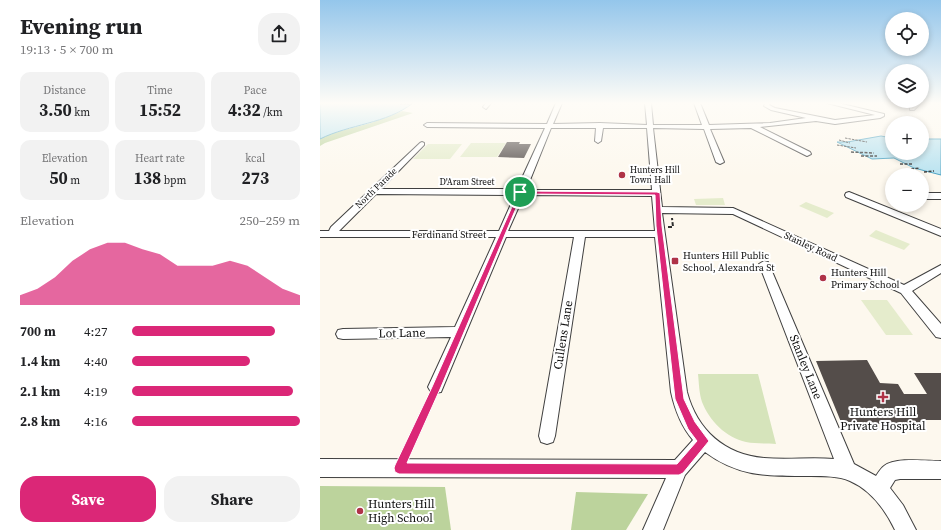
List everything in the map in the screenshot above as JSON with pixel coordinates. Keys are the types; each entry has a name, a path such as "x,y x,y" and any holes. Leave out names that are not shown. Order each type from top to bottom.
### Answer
{"street":[{"path":"436,387 548,128"},
{"path":"598,141 600,128"},
{"path":"651,128 658,210 664,230 680,399 691,426 704,441 730,458 741,463 763,467 848,470 867,480 878,488 892,505 906,530"},
{"path":"706,128 720,162"},
{"path":"756,128 807,154"},
{"name":"North Parade","path":"333,234 334,229 422,144"},
{"name":"D'Aram Street","path":"373,191 657,193"},
{"path":"849,195 941,233"},
{"path":"929,196 941,196"},
{"name":"Stanley Road","path":"658,210 730,210 736,212 905,290 941,333"},
{"name":"Ferdinand Street","path":"320,234 580,234 664,230"},
{"name":"Cullens Lane","path":"547,436 580,234"},
{"name":"Stanley Lane","path":"764,264 848,470"},
{"path":"905,290 941,268"},
{"name":"Lot Lane","path":"343,334 460,332"},
{"path":"653,530 679,469 704,441"},
{"path":"320,468 679,469"},
{"path":"878,488 890,472 900,470 941,470"}],"path":[{"path":"845,138 867,142"},
{"path":"839,140 850,143"},
{"path":"837,146 856,148"},
{"path":"851,152 874,153"},
{"path":"861,156 877,156"},
{"path":"900,164 912,164"},
{"path":"929,172 934,171"},
{"path":"664,230 673,227 671,212"},
{"path":"399,468 436,387"}],"green space":[{"path":"353,128 370,128 320,146 320,139 329,134"},
{"path":"471,143 506,143 497,157 460,157"},
{"path":"428,144 462,144 450,159 413,159"},
{"path":"723,198 725,205 696,205 694,199"},
{"path":"806,202 834,213 827,218 799,206"},
{"path":"876,230 910,244 904,250 869,236"},
{"path":"861,300 887,300 913,335 886,335"},
{"path":"698,374 758,374 776,444 750,443 739,440 732,437 719,427 709,415 702,402"},
{"path":"320,486 445,487 451,530 320,530"},
{"path":"576,492 648,494 626,530 571,530"}],"water":[{"path":"320,128 351,128 343,130 320,139"},
{"path":"881,136 885,137 885,158 872,159 837,142 847,142"},
{"path":"929,139 941,139 941,175 929,172 929,168 914,168 898,160 929,160"}],"building":[{"path":"507,142 531,144 524,158 498,157"},
{"path":"867,360 880,383 898,384 904,394 927,394 914,373 941,373 941,420 921,420 923,424 852,424 851,422 841,422 816,361"}],"place":[{"name":"Hunters Hill Town Hall","path":"622,175"},
{"name":"Hunters Hill Public School, Alexandra St","path":"675,261"},
{"name":"Hunters Hill Primary School","path":"823,278"},
{"name":"Hunters Hill Private Hospital","path":"883,397"},
{"name":"Hunters Hill High School","path":"360,511"}],"route":[{"path":"520,192 657,193 659,226 680,399 691,426 704,441 679,469 399,468 436,387 520,192"}]}
